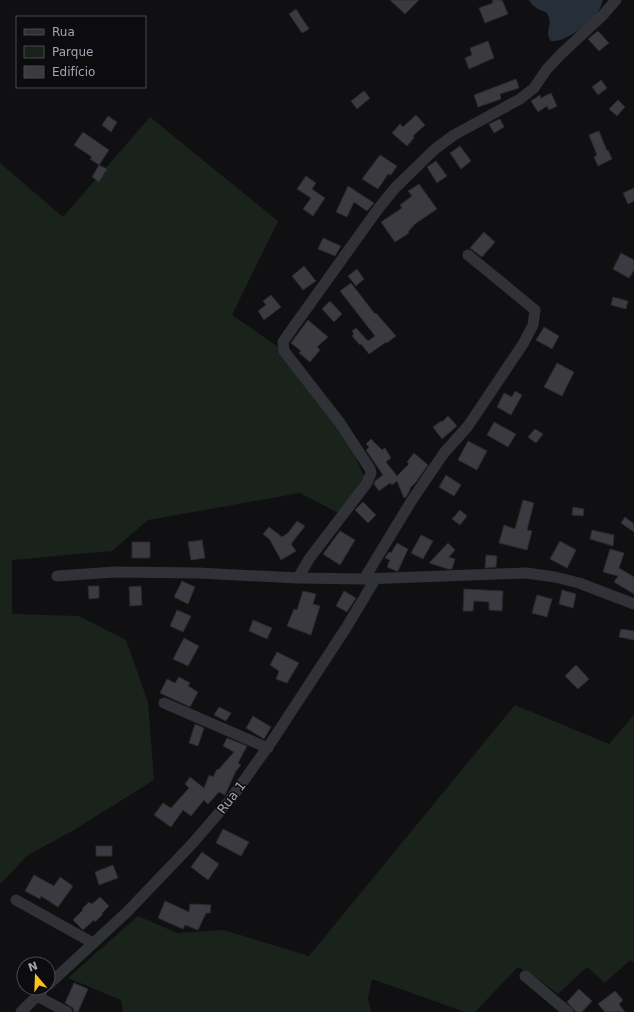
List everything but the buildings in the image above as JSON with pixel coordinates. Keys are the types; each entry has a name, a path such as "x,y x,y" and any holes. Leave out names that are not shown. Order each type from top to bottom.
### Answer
{"street":[{"path":"298,578 310,558 367,483 370,469 340,423 284,351 283,342 286,336 378,209 395,188 435,149 520,99 534,88 560,55 602,16 616,0"},
{"path":"364,579 412,500 444,453 468,426 523,344 533,325 535,310 468,255"},
{"path":"57,576 115,572 198,573 298,578 364,579 526,574 555,577 580,583 634,604"},
{"name":"Rua 1","path":"56,978 127,912 192,844 230,800 268,748 346,628 376,578"},
{"path":"164,703 268,748"},
{"path":"16,900 93,943"},
{"path":"525,976 568,1012"},
{"path":"21,1012 37,996 67,1012"}],"green space":[{"path":"150,117 278,221 232,315 284,351 340,423 367,483 342,515 300,493 148,520 112,551 12,560 12,614 79,616 126,640 148,702 154,780 74,830 28,855 0,884 0,163 63,217"},
{"path":"515,705 609,744 634,715 634,963 630,960 605,983 587,967 558,994 518,967 475,1012 465,1012 372,979 368,998 371,1012 123,1012 121,1000 68,978 138,916 177,933 224,930 309,956"}],"shaded area":[{"path":"529,0 603,0 597,13 586,25 568,37 551,41 548,34 549,20 546,12 536,8"}]}
